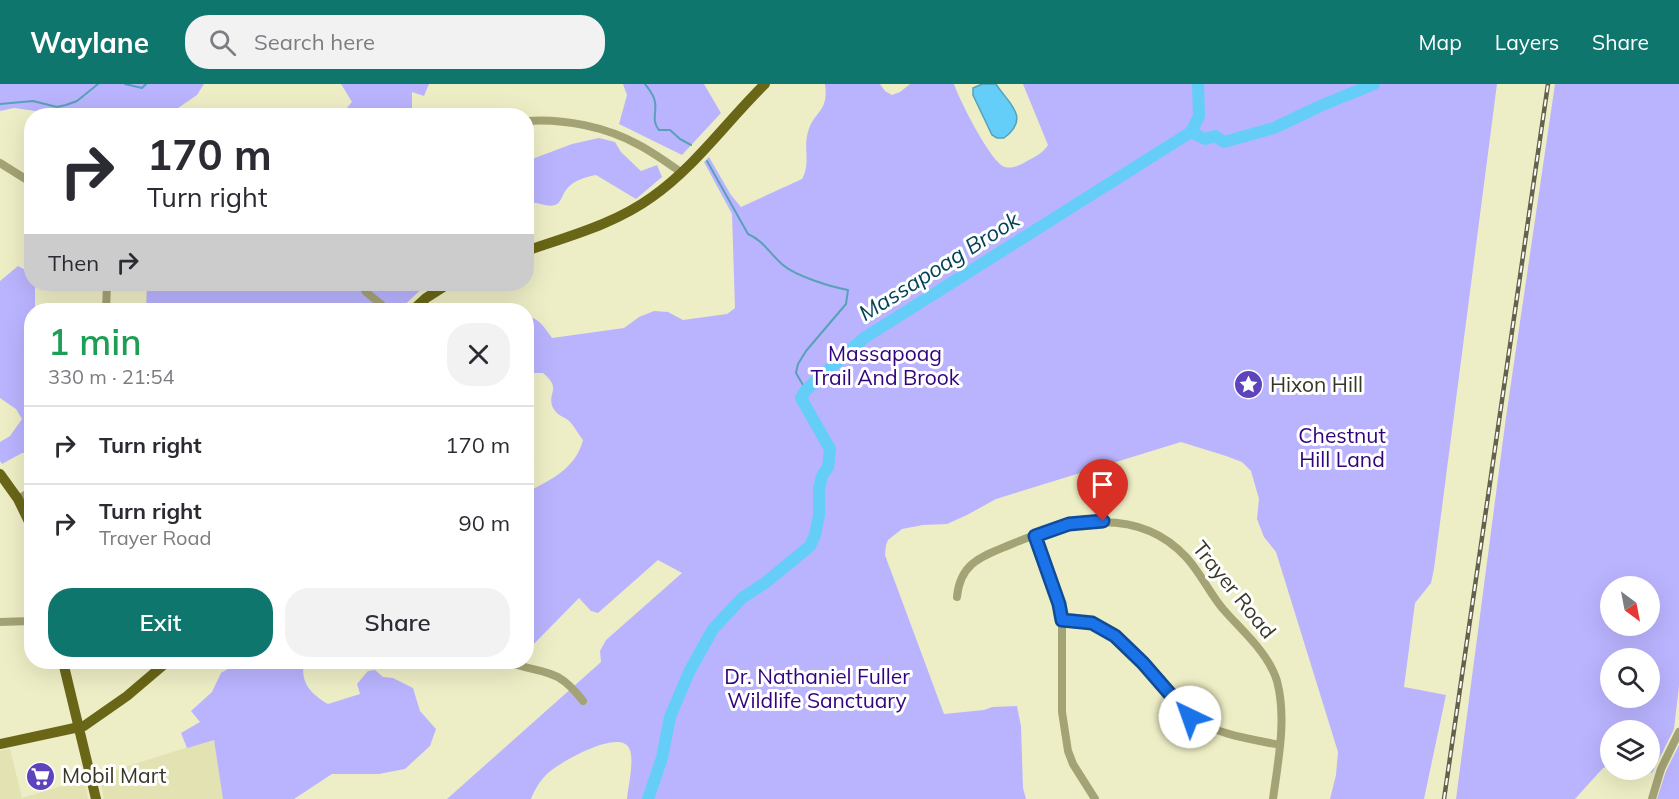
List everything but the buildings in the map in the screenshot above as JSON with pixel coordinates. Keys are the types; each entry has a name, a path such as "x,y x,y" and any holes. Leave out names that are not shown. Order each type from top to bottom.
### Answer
{"main road":[{"path":"534,248 596,226 653,197 682,173 757,86"},
{"path":"421,303 437,291"},
{"path":"0,474 24,511"},
{"path":"65,669 96,799"},
{"path":"0,744 80,727 114,705 158,669"}],"street":[{"path":"534,122 553,121 611,133 637,144 682,173"},
{"path":"0,163 24,178"},
{"path":"366,291 379,303"},
{"path":"18,499 24,496"},
{"name":"Trayer Road","path":"957,597 962,575 972,564 986,555 1069,524 1103,521 1128,525 1162,538 1186,558 1217,602 1260,649 1277,681 1281,708 1280,746 1273,799"},
{"path":"1035,536 1059,604 1062,620 1062,712 1068,751 1077,772 1095,799"},
{"path":"1062,620 1092,623 1115,636 1143,663 1178,705 1204,726 1280,746"},
{"path":"0,622 24,621"},
{"path":"532,669 560,677 583,701"},
{"path":"1652,799 1661,769 1679,732"}],"shaded area":[{"path":"214,739 223,799 104,799 99,775"},
{"path":"10,749 22,798 85,779 88,799 0,799 0,751"}],"green space":[{"path":"0,84 204,84 197,95 178,108 14,108 0,111"},
{"path":"341,84 429,84 424,96 412,92 412,108 347,108 352,102"},
{"path":"623,84 704,84 721,113 682,155 619,124 627,95"},
{"path":"825,84 880,84 892,95 910,84 954,84 984,143 999,163 1005,167 1013,167 1041,153 1048,145 1023,84 1497,84 1434,569 1431,583 1415,603 1404,687 1446,695 1424,799 1330,799 1336,775 1338,752 1276,552 1264,537 1257,519 1259,499 1251,471 1242,462 1181,442 996,499 947,524 902,529 888,540 885,555 944,714 1017,706 1021,726 1023,788 1026,799 627,799 631,753 623,743 613,742 588,750 562,763 546,775 535,789 531,799 447,799 601,662 600,651 606,640 682,573 658,560 598,613 591,611 579,598 534,644 534,488 569,466 580,450 583,440 570,422 553,408 552,383 543,373 534,373 534,319 552,338 624,328 639,317 654,311 668,312 683,320 727,314 735,308 732,214 704,162 709,157 731,195 741,207 802,179 807,161 808,132 823,106 826,93"},
{"path":"1555,84 1679,84 1679,686 1674,729 1660,757 1660,720 1600,720 1600,771 1575,799 1456,799 1506,417"},
{"path":"599,138 615,142 621,152 641,171 657,165 662,177 636,199 596,175 572,184 559,203 555,205 534,203 534,158 572,144"},
{"path":"18,266 24,269 24,291 35,291 35,303 24,303 24,453 2,464 0,442 10,436 22,419 16,409 0,398 0,281"},
{"path":"147,291 419,291 407,303 146,303"},
{"path":"228,669 303,669 308,687 328,704 360,694 357,684 368,671 375,670 383,677 393,678 413,688 420,711 436,729 430,746 405,769 379,774 332,774 294,799 223,799 214,740 187,748 181,733 200,722 191,711 212,692 221,673"},
{"path":"1679,745 1679,799 1657,799 1666,771"}],"water":[{"path":"982,84 996,84 1015,110 1016,123 1004,138 992,135 973,95 973,88"}],"waterway":[{"path":"0,104 33,101 57,107 77,101 98,84"},
{"path":"125,84 142,88 146,84"},
{"path":"645,84 654,99 655,120 659,130 670,130 691,145"},
{"name":"Massapoag Brook","path":"648,799 662,758 670,717 689,672 713,629 742,598 765,583 810,546 815,535 819,515 819,489 822,476 828,467 830,449 801,398 806,390 864,338 1191,132 1199,116 1198,84"},
{"path":"1191,132 1205,139 1215,136 1224,142 1274,128 1374,84"},
{"path":"707,161 748,234 767,248 778,261 796,273 848,290 846,304 806,351 798,364 796,373 806,390"}],"railway":[{"path":"1444,799 1548,84"}],"place":[{"name":"Hixon Hill","path":"1249,385"},
{"name":"Mobil Mart","path":"41,776"}],"route":[{"path":"1103,521 1069,524 1035,536 1059,604 1062,620 1092,623 1115,636 1143,663 1190,717"}],"park label":[{"name":"Massapoag Trail And Brook","path":"885,366"},
{"name":"Chestnut Hill Land","path":"1342,448"},
{"name":"Dr. Nathaniel Fuller Wildlife Sanctuary","path":"817,689"}]}
